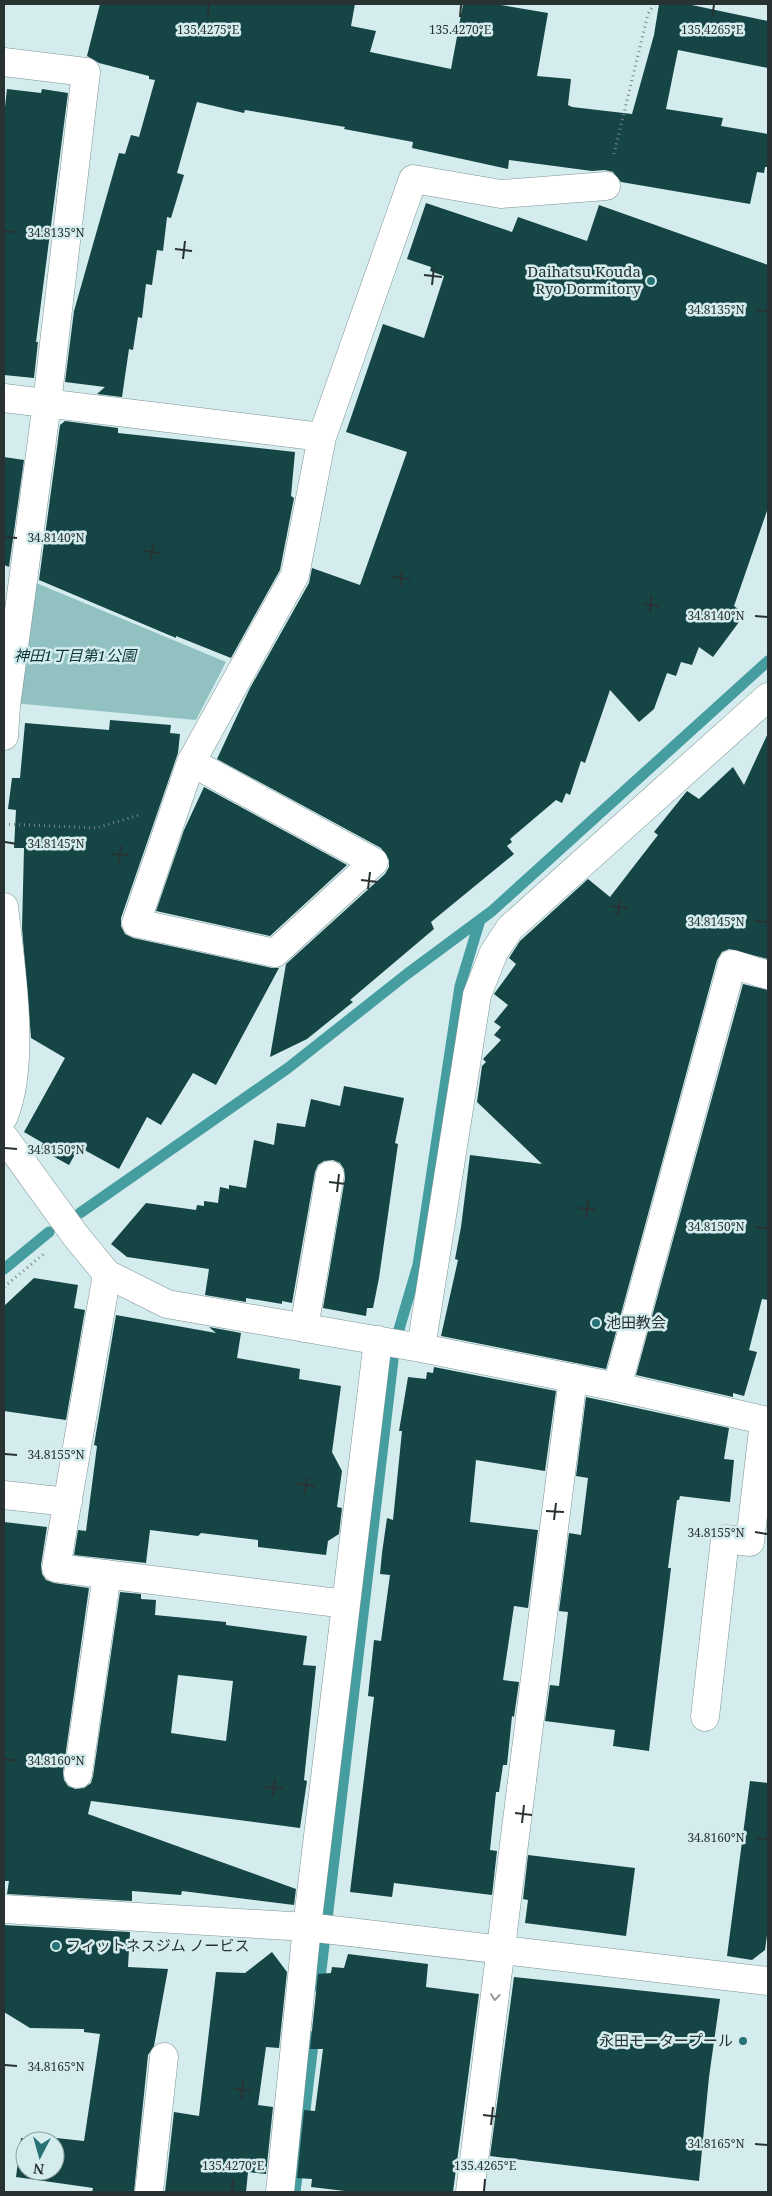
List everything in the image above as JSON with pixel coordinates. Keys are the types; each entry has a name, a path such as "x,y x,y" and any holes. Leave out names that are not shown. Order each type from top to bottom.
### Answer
{"street":[{"path":"4,62 86,72 47,403 5,706 4,736"},
{"path":"191,762 374,862 275,953 136,923 191,762 295,574 322,437 413,179 501,194 606,186"},
{"path":"4,398 322,437"},
{"path":"421,1348 477,995 500,940 510,928 768,697"},
{"path":"4,907 16,1023 11,1099 4,1116"},
{"path":"617,1386 732,964 768,975"},
{"path":"4,1137 75,1235 107,1274 167,1304 378,1340 617,1386 766,1421 750,1542 725,1539 705,1717"},
{"path":"304,1328 330,1176"},
{"path":"107,1274 56,1568 346,1604"},
{"path":"280,2192 307,1927 378,1340"},
{"path":"470,2192 573,1378"},
{"path":"4,1495 68,1502"},
{"path":"78,1774 108,1574"},
{"path":"4,1909 307,1927 501,1948 768,1981"},
{"path":"149,2192 164,2057"}],"path":[{"path":"606,186 648,14 654,4"},
{"path":"4,824 97,828 177,804"},
{"path":"4,1287 54,1246 75,1235"}],"green space":[{"name":"神田1丁目第1公園","path":"29,580 226,662 196,720 13,703"}],"building":[{"path":"100,4 355,4 351,26 376,31 370,52 451,69 463,4 495,4 548,13 537,76 571,79 568,105 572,107 632,114 654,35 659,4 687,4 768,21 768,68 678,50 666,109 723,118 721,126 768,134 768,167 765,167 764,173 757,172 750,204 621,182 613,172 605,170 592,171 509,160 508,169 412,148 413,142 344,129 345,127 245,110 244,113 197,102 177,173 184,175 171,218 167,217 163,251 157,250 152,285 146,284 142,318 138,317 133,350 129,349 122,397 97,394 105,387 65,382 74,311 119,153 125,154 131,135 139,137 155,80 149,79 149,76 99,63 87,56"},
{"path":"7,89 41,93 42,89 68,93 36,342 38,342 34,378 4,375 4,116"},
{"path":"426,203 512,232 518,217 587,241 599,205 768,265 768,508 734,606 745,614 713,657 699,647 692,665 681,662 676,676 667,673 654,709 639,722 610,690 585,763 581,761 570,795 566,793 562,803 556,800 510,839 512,842 507,846 514,854 431,922 434,929 350,1000 353,1002 307,1039 270,1057 286,964 385,874 389,867 389,860 381,848 217,759 250,688 309,583 312,568 360,585 407,452 346,432 383,324 424,338 444,276 430,271 431,267 407,259"},
{"path":"65,421 118,428 118,433 295,452 291,496 294,498 280,570 231,658 176,636 176,638 39,580 60,425"},
{"path":"4,457 24,460 9,567 4,565"},
{"path":"110,720 171,725 170,733 180,734 178,753 121,918 121,926 125,934 133,938 279,968 216,1085 193,1073 161,1125 147,1117 119,1169 79,1147 69,1165 40,1149 43,1143 24,1132 65,1058 31,1038 22,928 24,848 14,848 16,810 8,809 12,778 20,778 25,723 109,730"},
{"path":"768,733 768,959 729,949 722,952 717,960 606,1369 441,1336 458,1260 455,1259 470,1155 542,1164 477,1102 482,1066 486,1062 483,1059 501,1040 494,1035 501,1027 494,1022 508,1005 494,994 516,964 509,958 520,941 588,879 610,897 658,835 654,832 687,791 699,799 733,767 744,785"},
{"path":"204,787 347,865 270,936 156,911 184,830"},
{"path":"743,984 768,990 768,1300 762,1299 749,1350 757,1352 744,1396 733,1393 733,1397 636,1375"},
{"path":"344,1086 404,1098 395,1143 398,1144 379,1278 373,1308 367,1308 366,1316 323,1308 345,1178 344,1169 340,1163 333,1160 324,1161 318,1165 315,1172 292,1303 282,1301 282,1304 246,1298 246,1302 205,1295 209,1269 127,1257 111,1244 146,1203 196,1210 197,1205 204,1206 204,1201 218,1203 220,1187 229,1189 229,1185 246,1188 254,1140 274,1145 277,1123 305,1127 311,1099 340,1106"},
{"path":"34,1278 78,1285 74,1308 85,1310 66,1420 4,1411 4,1306"},
{"path":"116,1315 216,1333 209,1327 241,1333 237,1358 300,1369 299,1379 341,1386 332,1452 342,1471 337,1507 342,1508 339,1534 328,1541 326,1555 258,1547 258,1540 201,1533 198,1536 150,1530 146,1563 74,1555 78,1530 86,1531 97,1446 94,1445"},
{"path":"434,1367 556,1391 545,1471 476,1460 470,1522 538,1530 528,1608 514,1606 503,1680 519,1682 514,1717 512,1716 507,1765 503,1765 499,1792 496,1792 490,1850 497,1851 492,1895 394,1883 392,1897 350,1892 374,1697 368,1696 374,1640 381,1641 390,1575 380,1574 387,1518 393,1520 402,1431 399,1431 408,1377 426,1379 427,1372 433,1373"},
{"path":"586,1397 729,1428 724,1459 734,1460 730,1502 680,1496 679,1500 677,1500 668,1568 671,1568 649,1751 613,1746 615,1730 545,1721 550,1685 559,1686 568,1612 559,1611 569,1533 581,1535 588,1478 576,1476"},
{"path":"4,1522 47,1527 41,1565 42,1574 46,1580 89,1588 63,1772 64,1780 68,1786 75,1789 84,1788 91,1783 93,1776 120,1592 141,1594 141,1599 156,1600 155,1615 226,1622 226,1625 307,1636 303,1665 316,1666 304,1780 307,1781 300,1828 91,1801 88,1814 296,1889 294,1905 182,1891 181,1895 132,1891 132,1901 7,1894 9,1881 4,1881","holes":["178,1675 233,1681 226,1741 171,1733"]},
{"path":"750,1781 768,1783 768,1928 765,1950 752,1960 727,1956"},
{"path":"528,1855 635,1868 626,1936 525,1923 528,1900 523,1899"},
{"path":"4,1925 130,1932 128,1967 168,1969 154,2046 148,2055 134,2192 92,2192 93,2188 44,2181 65,2181 65,2139 84,2141 100,2034 84,2032 84,2029 30,2028 4,2012"},
{"path":"272,1952 287,1972 279,2048 266,2047 258,2105 273,2107 266,2174 248,2172 246,2192 165,2192 174,2112 199,2116 216,1972 245,1973"},
{"path":"348,1954 428,1964 426,1987 479,1994 453,2192 353,2192 311,2187 312,2179 297,2178 304,2110 315,2111 323,2049 310,2049 318,1974 331,1973 332,1967 344,1968"},
{"path":"514,1977 720,1999 709,2077 699,2181 490,2156"}],"waterway":[{"path":"80,1213 288,1068 407,974 492,911 768,661"},
{"path":"319,1987 395,1343 418,1265 460,986 480,920"},
{"path":"4,1269 49,1232"},
{"path":"295,2192 314,2036"}],"place":[{"name":"Daihatsu Kouda Ryo Dormitory","path":"651,281"},
{"name":"池田教会","path":"596,1323"},
{"name":"フィットネスジム ノービス","path":"56,1946"},
{"name":"永田モータープール","path":"743,2041"}]}
